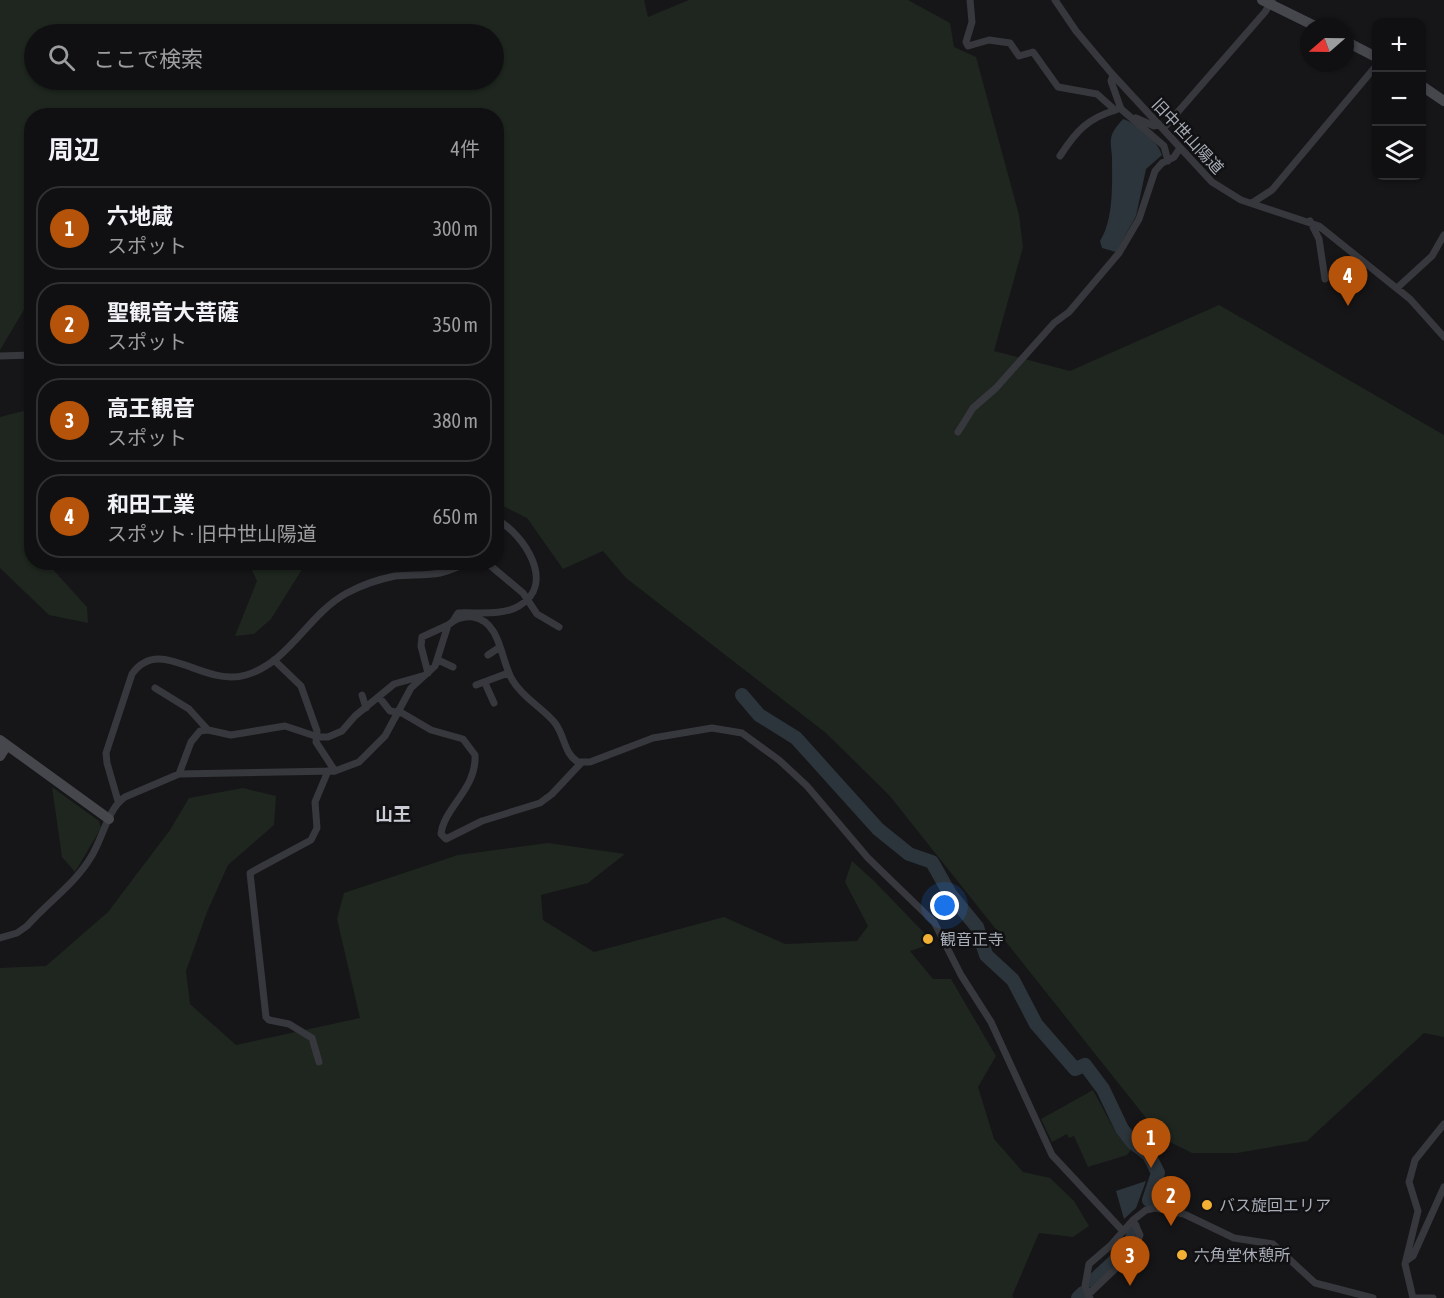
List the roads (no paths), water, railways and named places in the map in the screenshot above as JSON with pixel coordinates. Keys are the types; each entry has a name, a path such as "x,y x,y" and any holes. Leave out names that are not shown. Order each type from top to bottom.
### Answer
{"street":[{"path":"970,0 972,22 966,42 968,46 1000,40 1010,43 1019,56 1033,52 1058,87 1097,94 1133,117 1161,127 1268,1 1300,18"},
{"name":"旧中世山陽道","path":"1055,0 1076,31 1113,75 1212,182 1241,200 1310,221 1397,288 1444,337"},
{"path":"1354,46 1372,54"},
{"path":"1252,203 1272,190 1372,72"},
{"path":"1113,75 1111,81 1118,109"},
{"path":"1426,89 1444,101"},
{"path":"1060,156 1077,131 1100,115 1118,109"},
{"path":"1133,117 1164,146 1168,161"},
{"path":"958,432 973,408 996,388 1054,323 1069,312 1119,253 1139,219 1155,171 1180,148"},
{"path":"1310,221 1319,239 1325,279"},
{"path":"1397,288 1432,256 1444,235"},
{"path":"0,356 24,355"},
{"path":"0,938 17,933 27,926 81,874 106,831 118,801 179,774 331,771 352,766 372,750 385,736 411,688 438,660 450,623 458,613 516,608 528,598 537,581 535,566 519,539 504,526"},
{"path":"118,801 106,763 106,753 132,674 138,666 149,659 173,660 220,678 232,678 258,670 274,660 303,635 330,603 350,591 394,576 441,573 449,570"},
{"path":"495,570 528,598 537,614 559,627"},
{"path":"426,675 421,646 422,637 466,617 482,619 490,625 514,683 556,724 569,754 581,763"},
{"path":"489,655 500,647"},
{"path":"274,660 301,686 309,705 316,742 331,771"},
{"path":"438,660 453,667"},
{"path":"476,686 508,673"},
{"path":"155,688 189,709 208,729 231,735 285,726 328,737 342,731 394,684 426,675"},
{"path":"485,683 494,703"},
{"path":"362,695 366,708"},
{"path":"379,697 390,711 397,712 431,730 463,740 476,755 471,778 461,799 442,825 441,834 446,839 482,821 540,803 552,794 581,763 653,738 712,728 742,733 779,760 807,786 868,858 934,922 961,975 991,1022 1052,1155 1122,1230"},
{"path":"179,774 194,736 208,729"},
{"path":"0,756 3,743 109,819"},
{"path":"319,1062 312,1038 289,1024 268,1020 266,1017 250,873 311,840 317,828 315,802 331,771"},
{"path":"1433,1298 1415,1298 1405,1268 1418,1211 1410,1189 1411,1172 1415,1160 1444,1124"},
{"path":"1406,1261 1413,1256 1444,1186"},
{"path":"1089,1296 1085,1277 1089,1264 1110,1246 1122,1230 1151,1208 1173,1210 1234,1238 1260,1240 1273,1244 1304,1275 1320,1286 1373,1298"},
{"path":"1089,1296 1134,1251 1140,1235 1134,1220"}],"waterway":[{"path":"742,695 759,715 796,738 878,829 909,854 932,862 950,894 977,927 986,955 1013,980 1036,1024 1075,1069 1085,1065 1103,1089 1122,1129 1133,1143 1149,1155 1158,1173 1149,1200"},
{"path":"1093,1281 1132,1245 1133,1227"},
{"path":"1078,1298 1083,1293"}],"place":[{"name":"和田工業","path":"1348,306"},
{"name":"観音正寺","path":"928,939"},
{"name":"六地蔵","path":"1151,1168"},
{"name":"バス旋回エリア","path":"1207,1205"},
{"name":"聖観音大菩薩","path":"1171,1226"},
{"name":"六角堂休憩所","path":"1182,1255"},
{"name":"高王観音","path":"1130,1286"}],"district":[{"name":"山王","path":"393,815"}]}
